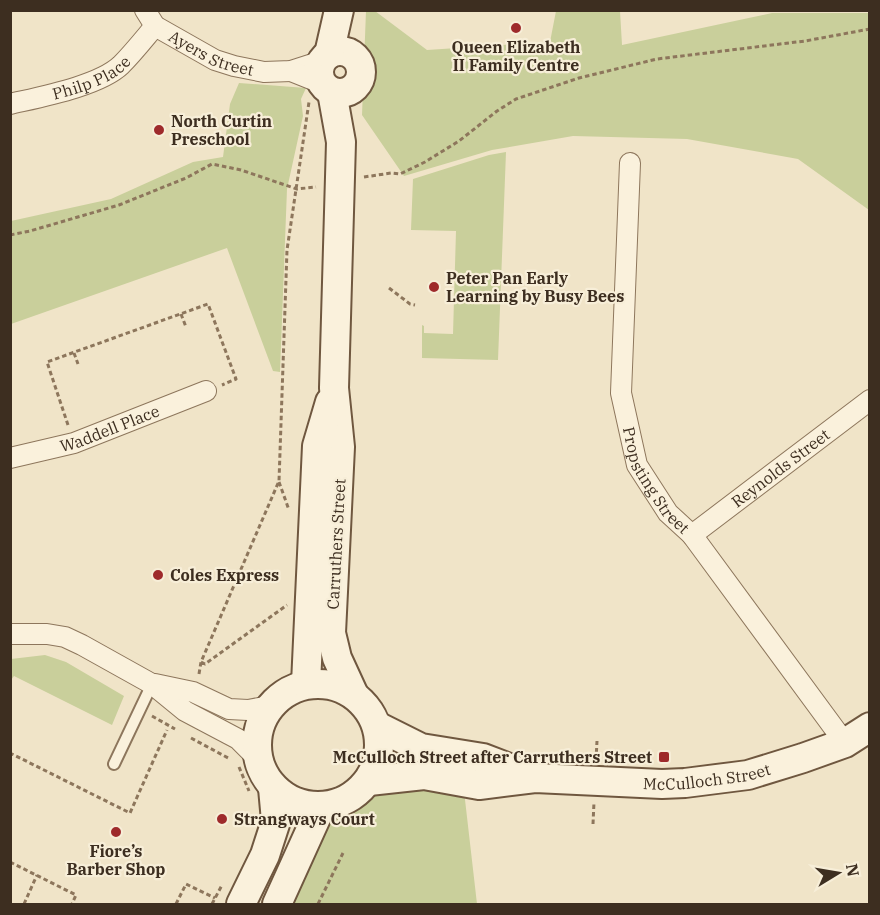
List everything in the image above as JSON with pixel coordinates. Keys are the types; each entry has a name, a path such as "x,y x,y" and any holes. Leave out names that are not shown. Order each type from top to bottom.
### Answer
{"main road":[{"name":"Carruthers Street","path":"339,10 332,75 341,142 334,388 340,447 332,633 337,658 354,695"},
{"name":"Carruthers Street","path":"332,75 350,10"},
{"name":"Carruthers Street","path":"306,684 317,446 334,388"},
{"path":"228,901 265,855 276,821 263,794 261,770 257,758 256,737 263,716 270,706 286,692 306,684 328,684 354,695 369,711 377,726 380,747 369,781 354,796 334,805 321,807 300,805 263,794"},
{"name":"McCulloch Street","path":"377,726 421,748 483,758 535,778"},
{"name":"McCulloch Street","path":"369,781 424,775 479,785 535,778 662,784 693,782 748,775 845,743 870,728"},
{"path":"277,904 321,807"}],"street":[{"name":"Ayers Street","path":"150,18 215,60 234,66 264,72 291,71 332,75"},
{"name":"Philp Place","path":"10,104 104,78 120,66 150,18"},
{"name":"Propsting Street","path":"630,163 621,393 637,465 668,513 692,536 845,743"},
{"name":"Waddell Place","path":"10,458 74,442 206,391"},
{"name":"Reynolds Street","path":"692,536 870,400"},
{"path":"10,634 47,634 65,637 152,684 185,711 238,740 257,758"},
{"path":"152,684 193,692 229,709 248,710 270,706"}],"lane":[{"path":"114,764 152,684"}],"path":[{"path":"364,177 400,174 459,141 516,99 579,78 657,59 806,41 870,29"},
{"path":"290,513 279,481 287,250 309,100 332,75"},
{"path":"10,235 119,206 186,178 212,164 241,170 297,189 317,187"},
{"path":"389,288 410,304 415,305"},
{"path":"74,442 47,362 208,304 236,380 206,391"},
{"path":"180,314 186,327"},
{"path":"74,353 78,364"},
{"path":"279,481 201,662 205,664 291,602"},
{"path":"140,710 178,731"},
{"path":"10,756 12,754 130,813 167,730"},
{"path":"188,736 237,762 263,794"},
{"path":"318,904 343,853"},
{"path":"10,862 76,895 72,904"},
{"path":"24,904 37,875"},
{"path":"176,904 186,884 228,901"}],"green space":[{"path":"366,11 375,11 427,50 550,42 556,11 620,11 622,45 772,13 869,13 869,210 798,159 687,139 573,136 492,150 404,176 362,115"},
{"path":"239,83 306,88 301,99 303,116 287,189 280,372 273,371 227,248 11,324 11,221 111,199 193,162 223,157 230,104"},
{"path":"506,152 498,360 422,358 422,325 424,333 453,334 456,231 411,230 413,179 489,155"},
{"path":"45,655 66,662 124,696 112,725 14,676 11,680 11,659"},
{"path":"377,786 464,791 477,904 289,904 329,817"}],"place":[{"name":"Queen Elizabeth II Family Centre","path":"516,28"},
{"name":"North Curtin Preschool","path":"159,130"},
{"name":"Peter Pan Early Learning by Busy Bees","path":"434,287"},
{"name":"Coles Express","path":"158,575"},
{"name":"McCulloch Street after Carruthers Street","path":"664,757"},
{"name":"Strangways Court","path":"222,819"},
{"name":"Fiore’s Barber Shop","path":"116,832"}]}
